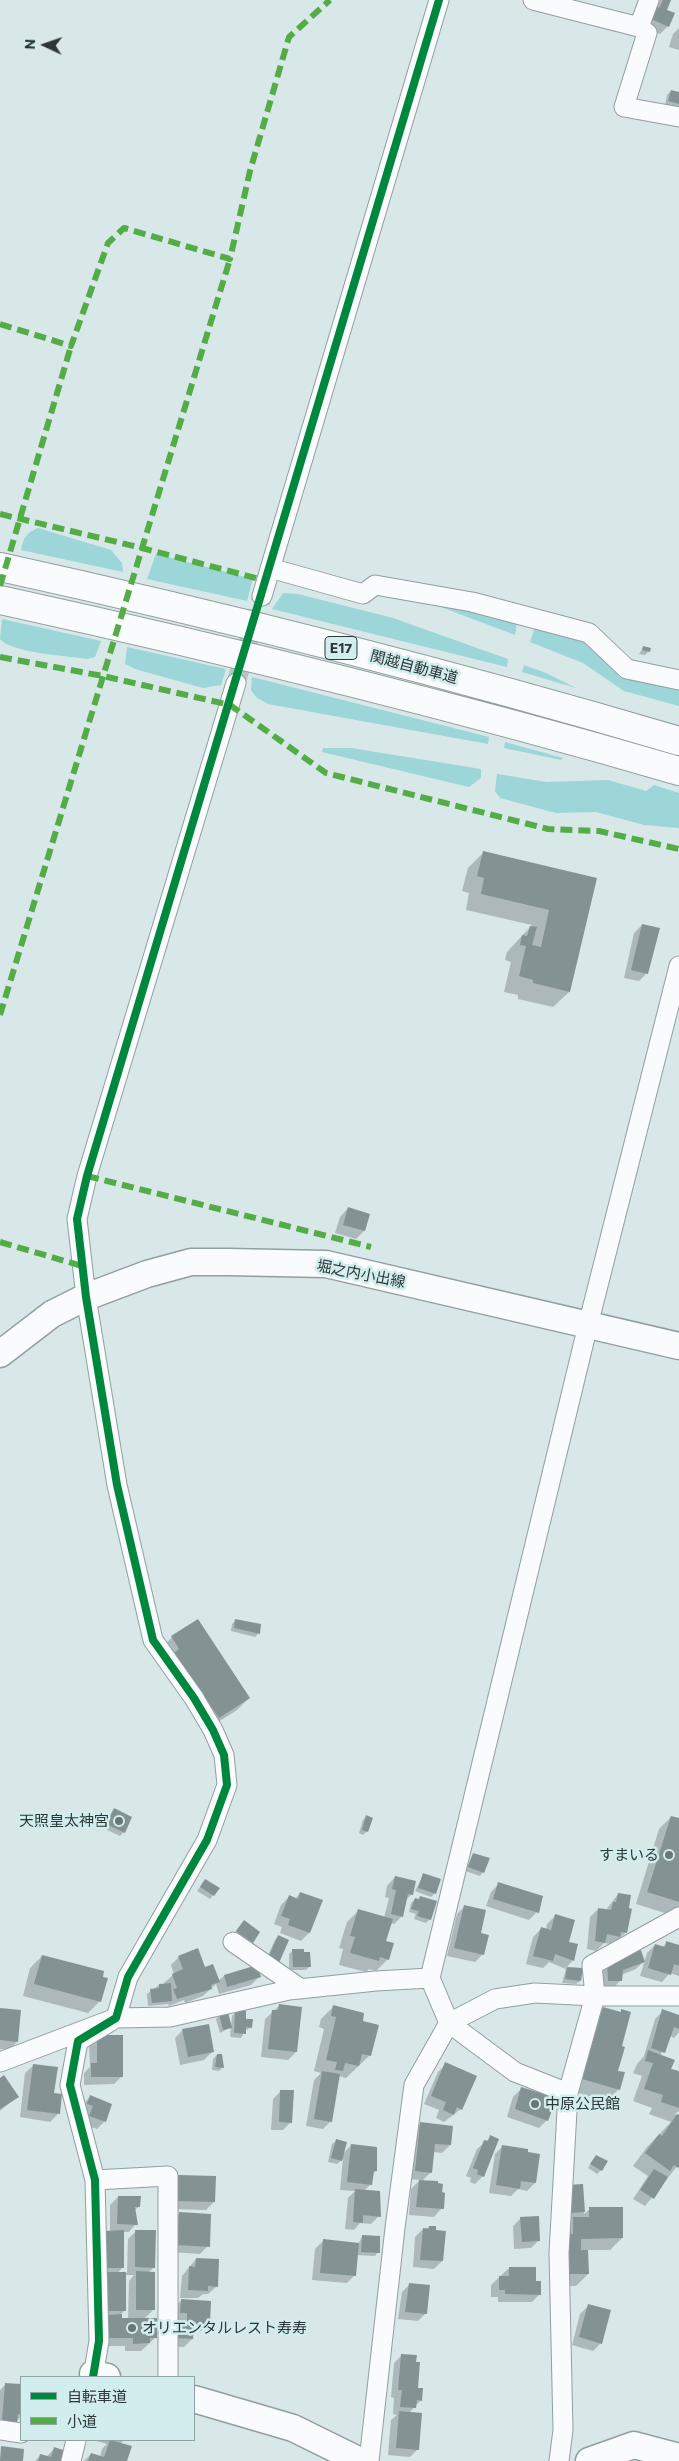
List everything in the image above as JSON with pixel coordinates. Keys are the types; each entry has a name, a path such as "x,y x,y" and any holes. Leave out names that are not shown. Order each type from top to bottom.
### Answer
{"highway":[{"name":"関越自動車道","path":"0,567 116,593 428,670 679,741"},
{"name":"関越自動車道","path":"0,600 271,662 411,697 679,771"}],"main road":[{"name":"堀之内小出線","path":"0,1354 52,1314 86,1297 147,1274 191,1262 326,1264 679,1346"},
{"path":"195,2399 293,2428 360,2461"},
{"path":"589,2461 634,2445 679,2457"}],"street":[{"path":"262,596 439,0"},
{"path":"533,0 639,27 647,33 624,107 679,117"},
{"path":"639,27 649,0"},
{"path":"270,568 363,594 375,585 472,602 589,633 627,669 679,680"},
{"path":"98,2376 99,2341 95,2180 70,2085 78,2041 116,2018 128,1977 207,1840 226,1785 224,1755 213,1730 194,1698 154,1640 117,1485 86,1297 77,1219 85,1185 236,684"},
{"path":"568,2094 515,2072 449,2023 430,1978 588,1325 679,966"},
{"path":"559,2461 563,2430 559,2253 568,2094 595,1996 592,1965 679,1917"},
{"path":"233,1942 301,1989"},
{"path":"0,2062 116,2018 170,2017 301,1989 376,1981 430,1978"},
{"path":"369,2461 395,2228 414,2085 449,2023 495,1999 535,1994 679,1996"},
{"path":"95,2180 168,2176 168,2376"},
{"path":"0,2430 20,2433"},
{"path":"71,2461 75,2441"}],"shaded area":[{"path":"38,528 111,550 122,563 123,572 21,550 26,536"},
{"path":"156,554 253,579 247,601 147,579"},
{"path":"283,593 298,594 393,618 508,659 507,667 272,609"},
{"path":"404,593 513,618 517,624 515,635"},
{"path":"2,619 101,641 95,657 87,659 27,651 6,644 0,639"},
{"path":"535,627 575,634 679,686 679,706 624,691 583,663 530,642"},
{"path":"127,647 226,669 221,685 203,688 135,669 125,664"},
{"path":"524,665 546,673 576,688 522,672"},
{"path":"252,677 489,737 488,744 268,704 256,697 251,690"},
{"path":"505,742 563,758 561,760 504,748"},
{"path":"323,748 351,748 481,769 481,778 469,787 322,752"},
{"path":"497,774 547,782 608,780 646,791 654,785 679,793 679,828 644,825 596,812 556,813 500,798 495,791"}],"building":[{"path":"663,0 671,0 667,10 675,13 669,27 651,19 657,6 659,8"},
{"path":"671,90 679,92 679,104 668,101"},
{"path":"643,646 651,648 650,652 642,650"},
{"path":"483,851 597,878 570,992 533,983 533,980 519,976 526,946 520,945 522,935 527,936 530,926 537,927 532,945 541,947 549,910 481,894 484,878 477,876"},
{"path":"642,924 660,928 648,974 631,970"},
{"path":"348,1207 370,1214 365,1231 343,1225"},
{"path":"198,1619 250,1698 219,1718 174,1653 179,1649 171,1636"},
{"path":"235,1619 261,1624 260,1634 234,1628"},
{"name":"天照皇太神宮","path":"114,1808 132,1817 125,1833 106,1824"},
{"path":"366,1815 373,1818 368,1832 362,1830"},
{"name":"すまいる","path":"671,1816 679,1818 679,1902 647,1892"},
{"path":"473,1853 490,1858 484,1873 468,1867"},
{"path":"423,1873 441,1879 436,1894 418,1888"},
{"path":"395,1876 416,1881 413,1895 408,1894 403,1917 391,1914 396,1890 392,1889"},
{"path":"205,1879 220,1888 214,1896 200,1887"},
{"path":"498,1882 543,1896 539,1913 493,1899"},
{"path":"300,1892 323,1900 310,1933 288,1925 290,1919 281,1916 289,1895 298,1899"},
{"path":"618,1893 631,1895 629,1908 632,1909 627,1933 621,1932 620,1937 607,1934 605,1943 595,1941 598,1908 611,1910 613,1902 616,1902"},
{"path":"420,1896 437,1901 431,1920 417,1916 419,1911 411,1909 415,1898 419,1899"},
{"path":"464,1905 486,1910 481,1933 489,1935 484,1955 454,1948"},
{"path":"358,1909 393,1919 386,1941 394,1943 389,1960 380,1957 379,1961 350,1953 355,1937 350,1936"},
{"path":"555,1914 575,1920 569,1942 578,1944 574,1961 555,1954 553,1961 533,1956 541,1927 551,1930"},
{"path":"244,1920 260,1932 253,1943 236,1931"},
{"path":"278,1935 289,1940 279,1963 268,1958"},
{"path":"666,1941 679,1945 679,1966 674,1964 671,1975 648,1968 655,1944 665,1947"},
{"path":"198,1948 205,1967 213,1964 220,1982 211,1985 212,1989 177,1999 173,1989 177,1988 172,1974 183,1969 178,1956"},
{"path":"292,1949 304,1949 304,1952 310,1952 311,1967 293,1967"},
{"path":"641,1950 645,1962 623,1970 622,1981 608,1981 607,1962"},
{"path":"42,1955 104,1971 103,1977 108,1978 101,2002 34,1984"},
{"path":"257,1965 261,1977 227,1987 224,1975"},
{"path":"567,1967 583,1968 581,1981 565,1979"},
{"path":"171,1983 172,2001 152,2003 150,1989 159,1988 159,1984"},
{"path":"279,2004 302,2007 297,2052 268,2049 272,2010 278,2010"},
{"path":"333,2005 364,2013 363,2021 379,2025 371,2056 362,2054 359,2066 345,2063 343,2071 335,2070 337,2062 326,2060 336,2017 331,2016"},
{"path":"603,2007 621,2012 621,2009 631,2012 622,2046 625,2047 618,2071 625,2072 620,2090 582,2079"},
{"path":"0,2008 21,2010 18,2042 0,2040"},
{"path":"662,2009 679,2015 679,2029 674,2027 665,2053 651,2048"},
{"path":"235,2011 246,2011 246,2019 253,2019 252,2028 246,2027 246,2034 234,2033"},
{"path":"228,2012 232,2028 223,2030 219,2014"},
{"path":"209,2024 214,2052 188,2057 182,2029"},
{"path":"97,2035 123,2035 123,2077 91,2077 91,2063 97,2063"},
{"path":"648,2050 675,2060 671,2069 679,2071 679,2108 661,2102 663,2095 644,2089 653,2063 645,2061"},
{"path":"217,2054 222,2054 224,2068 215,2067"},
{"path":"445,2062 477,2076 462,2110 457,2107 454,2115 443,2110 446,2102 431,2096"},
{"path":"33,2064 58,2067 54,2093 62,2094 60,2114 27,2110"},
{"path":"322,2071 340,2074 332,2122 314,2119"},
{"path":"4,2075 19,2097 0,2109 0,2078"},
{"name":"中原公民館","path":"521,2087 557,2098 548,2121 515,2109"},
{"path":"280,2090 294,2090 292,2123 279,2122"},
{"path":"90,2095 112,2104 106,2122 89,2116 93,2106 87,2104"},
{"path":"677,2114 679,2115 679,2167 674,2165 670,2171 645,2153 659,2134 662,2136"},
{"path":"420,2122 453,2126 451,2145 435,2144 432,2173 415,2171"},
{"path":"490,2135 499,2139 484,2177 477,2174 478,2170 473,2168 484,2140 488,2141"},
{"path":"336,2139 347,2142 342,2161 331,2158"},
{"path":"351,2144 377,2147 377,2171 374,2171 372,2185 347,2182"},
{"path":"502,2145 528,2149 528,2152 540,2154 536,2183 521,2181 520,2189 496,2185"},
{"path":"596,2155 608,2161 602,2171 590,2164"},
{"path":"654,2169 668,2177 654,2199 640,2190"},
{"path":"178,2175 216,2176 215,2202 177,2201"},
{"path":"419,2180 438,2181 438,2183 443,2184 442,2192 445,2193 444,2209 416,2207"},
{"path":"583,2184 585,2212 570,2213 568,2185"},
{"path":"355,2189 380,2191 381,2217 363,2215 363,2223 353,2222"},
{"path":"118,2196 141,2196 140,2207 135,2207 138,2225 117,2224"},
{"path":"589,2207 623,2207 623,2238 581,2239 581,2250 588,2250 589,2274 568,2274 568,2234 573,2234 573,2217 589,2217"},
{"path":"179,2212 211,2214 210,2247 177,2245"},
{"path":"539,2216 540,2241 522,2242 520,2217"},
{"path":"429,2226 436,2226 436,2230 446,2231 443,2261 420,2260 423,2228 429,2229"},
{"path":"124,2230 124,2268 104,2268 104,2231"},
{"path":"135,2230 156,2230 155,2268 135,2267"},
{"path":"362,2235 380,2236 380,2253 361,2252"},
{"path":"323,2239 359,2243 356,2276 320,2273"},
{"path":"196,2258 219,2259 218,2287 208,2286 208,2291 188,2290 189,2266 195,2267"},
{"path":"509,2267 536,2267 536,2281 541,2281 541,2295 505,2294 505,2290 499,2290 499,2276 509,2276"},
{"path":"136,2271 155,2272 155,2310 136,2310"},
{"path":"104,2272 126,2272 126,2311 104,2311"},
{"path":"409,2283 430,2285 427,2314 405,2312"},
{"path":"181,2299 211,2301 210,2324 205,2324 204,2327 194,2327 193,2339 176,2338 177,2325 187,2325 187,2313 180,2313"},
{"path":"588,2304 611,2310 602,2344 579,2337"},
{"name":"オリエンタルレスト寿寿","path":"122,2314 122,2318 157,2318 157,2338 150,2338 150,2343 133,2344 133,2338 107,2338 107,2315"},
{"path":"401,2354 417,2355 416,2362 420,2362 418,2388 423,2388 422,2401 417,2400 416,2408 400,2407 402,2390 398,2390"},
{"path":"5,2383 20,2384 20,2414 18,2414 17,2423 2,2421"},
{"path":"399,2411 422,2413 419,2450 396,2448"},
{"path":"110,2441 132,2446 127,2461 88,2461 91,2453 104,2457"},
{"path":"1,2446 24,2449 23,2461 0,2461"},
{"path":"54,2447 69,2452 67,2461 38,2461 40,2454 51,2457"}],"tunnel":[{"path":"236,683 262,596"}],"marked path":[{"path":"0,324 71,346 108,243 124,228 230,259 250,171 289,37 330,0"},
{"path":"0,1015 230,259"},
{"path":"0,586 71,346"},
{"path":"0,514 142,548 267,581"},
{"path":"0,657 103,676 230,705 326,773 548,829 599,831 679,849"},
{"path":"87,1176 371,1247"},
{"path":"0,1242 82,1266"}],"cycle path":[{"path":"93,2376 99,2341 95,2180 70,2085 78,2041 116,2018 128,1977 207,1840 227,1785 224,1755 213,1730 194,1698 153,1640 117,1485 86,1297 77,1219 87,1176 439,0"}],"place":[{"name":"天照皇太神宮","path":"119,1821"},
{"name":"すまいる","path":"669,1855"},
{"name":"中原公民館","path":"535,2104"},
{"name":"オリエンタルレスト寿寿","path":"132,2328"}]}
